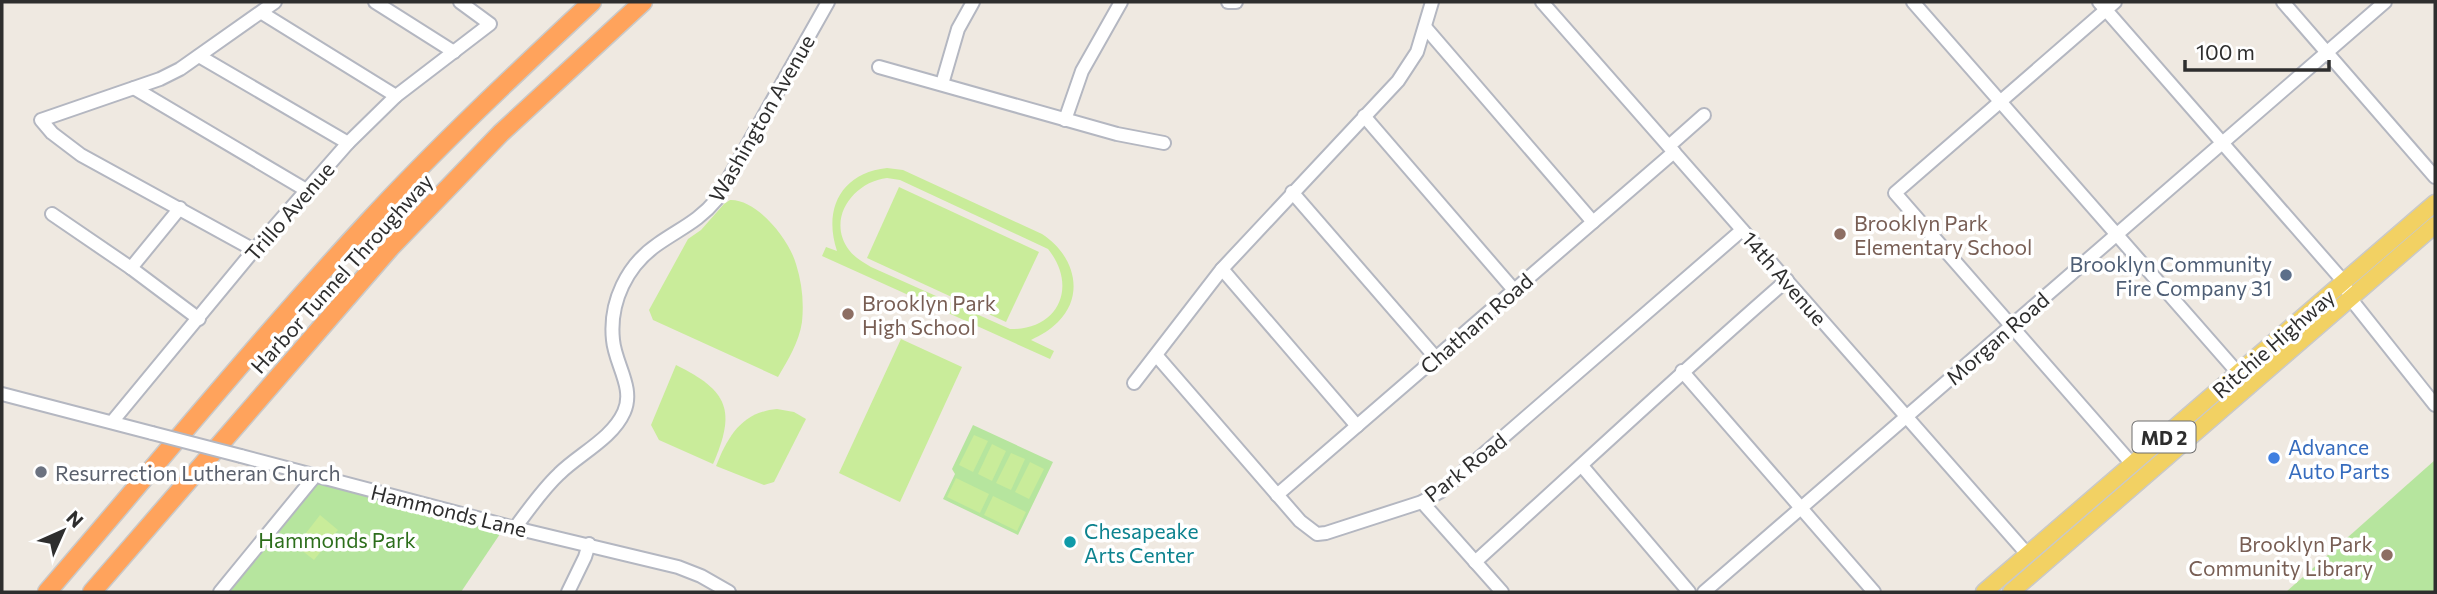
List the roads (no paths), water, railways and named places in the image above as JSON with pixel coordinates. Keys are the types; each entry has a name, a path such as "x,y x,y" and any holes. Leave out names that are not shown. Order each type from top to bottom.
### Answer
{"highway":[{"name":"Harbor Tunnel Throughway","path":"47,592 366,223 480,107 592,2"},
{"name":"Harbor Tunnel Throughway","path":"92,592 390,248 501,133 643,2"},
{"path":"97,592 148,527"}],"main road":[{"name":"Ritchie Highway","path":"1984,592 2435,203"},
{"name":"Ritchie Highway","path":"2011,592 2435,225"}],"street":[{"path":"254,250 81,155 58,138 41,120 160,79 199,56 275,2"},
{"path":"375,2 454,52"},
{"name":"Trillo Avenue","path":"112,422 254,250 348,143 396,96 490,24 460,2"},
{"name":"Washington Avenue","path":"515,528 557,475 607,434 623,414 627,403 626,390 613,340 616,302 622,284 643,256 694,223 717,199 828,2"},
{"path":"942,84 958,29 973,2"},
{"path":"1065,120 1082,71 1121,2"},
{"path":"1228,2 1236,2"},
{"path":"1134,383 1222,269 1398,81 1409,66 1432,2"},
{"name":"14th Avenue","path":"1542,2 2028,555"},
{"path":"1913,2 2238,373"},
{"path":"2283,2 2435,177"},
{"name":"Morgan Road","path":"1704,592 2385,2"},
{"path":"2132,464 1895,193 2107,4 2222,143 2344,282 2350,298 2435,405"},
{"path":"262,13 396,96"},
{"path":"1425,27 1593,222"},
{"path":"199,56 348,143"},
{"path":"878,67 1117,134 1164,143"},
{"path":"134,88 306,190"},
{"name":"Chatham Road","path":"1277,495 1593,222 1704,115"},
{"path":"1364,116 1514,290"},
{"path":"1292,192 1436,358"},
{"path":"131,268 180,208"},
{"path":"52,214 199,319"},
{"name":"Park Road","path":"1156,355 1300,521 1317,534 1326,533 1433,497 1742,230"},
{"path":"1222,269 1357,426"},
{"path":"1475,562 1682,371 1787,280"},
{"path":"1682,371 1874,592"},
{"name":"Hammonds Lane","path":"2,394 515,528 678,567 729,592"},
{"path":"1582,466 1689,592"},
{"path":"220,592 315,476"},
{"path":"1422,502 1502,592"},
{"path":"571,591 589,544"}],"place":[{"name":"Brooklyn Park Elementary School","path":"1840,234"},
{"name":"Brooklyn Community Fire Company 31","path":"2286,275"},
{"name":"Brooklyn Park High School","path":"848,314"},
{"name":"Advance Auto Parts","path":"2274,458"},
{"name":"Resurrection Lutheran Church","path":"41,472"},
{"name":"Chesapeake Arts Center","path":"1070,542"},
{"name":"Brooklyn Park Community Library","path":"2387,555"}],"park label":[{"name":"Hammonds Park","path":"337,539"}]}
